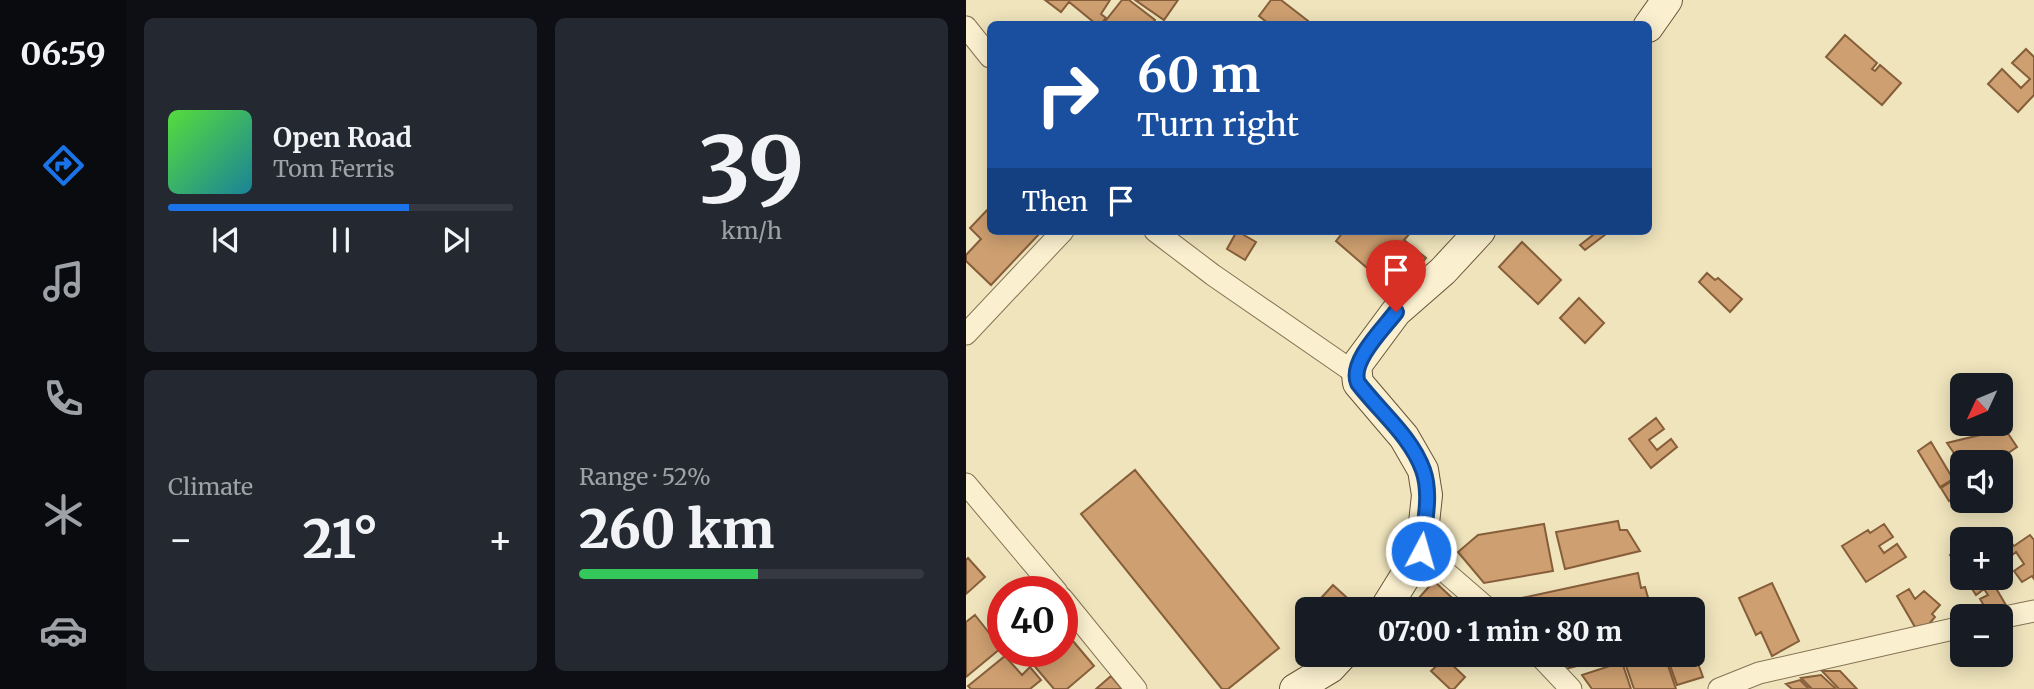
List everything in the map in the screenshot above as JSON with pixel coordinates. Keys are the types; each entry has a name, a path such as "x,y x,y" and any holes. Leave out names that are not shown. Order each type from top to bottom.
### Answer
{"street":[{"path":"1652,21 1667,0"},
{"path":"966,27 987,53"},
{"path":"966,334 1059,235"},
{"path":"1160,235 1213,275 1355,373"},
{"path":"1392,597 1421,551 1427,495 1423,470 1404,437 1358,383 1355,373 1361,358 1396,312 1443,271 1476,235"},
{"path":"966,484 1044,576"},
{"path":"1421,551 1474,597"},
{"path":"2013,615 2034,611"},
{"path":"1078,618 1136,689"},
{"path":"1719,689 1759,673 1950,630"},
{"path":"1295,689 1331,667"},
{"path":"1550,667 1571,689"}],"building":[{"path":"1045,0 1110,0 1101,14 1106,18 1104,21 1092,21 1069,2 1061,12"},
{"path":"1122,0 1129,0 1155,20 1154,21 1105,21"},
{"path":"1135,0 1178,0 1164,20"},
{"path":"1271,0 1281,0 1308,21 1265,21 1259,16"},
{"path":"1845,35 1877,63 1872,69 1875,71 1880,65 1901,83 1882,105 1826,57"},
{"path":"2026,49 2034,57 2034,95 2018,112 1988,84 2002,69 2021,88 2030,79 2012,63"},
{"path":"987,210 987,235 1038,235 991,285 966,261 966,255 981,239 970,228"},
{"path":"1235,235 1244,235 1256,242 1245,260 1227,249"},
{"path":"1341,235 1408,235 1404,240 1426,258 1397,294 1336,241"},
{"path":"1593,235 1605,235 1585,250 1580,245"},
{"path":"1522,242 1561,280 1538,304 1499,267"},
{"path":"1707,273 1715,280 1718,278 1742,299 1730,312 1699,282"},
{"path":"1579,298 1604,323 1585,343 1560,318"},
{"path":"1656,418 1664,429 1649,440 1657,450 1671,439 1677,447 1651,468 1629,439"},
{"path":"1976,436 2010,436 2017,447 2013,450 1952,450 1947,443"},
{"path":"1931,442 1950,474 1950,481 1940,487 1918,451"},
{"path":"1135,470 1279,648 1228,689 1222,689 1081,514"},
{"path":"1950,482 1950,500 1949,501 1941,488"},
{"path":"1618,521 1620,530 1627,530 1640,551 1565,569 1556,532"},
{"path":"1544,524 1553,571 1484,583 1458,552 1478,535"},
{"path":"1884,524 1893,537 1879,546 1884,553 1897,544 1906,557 1866,582 1842,546 1868,530 1870,533"},
{"path":"2030,535 2034,540 2034,579 2032,576 2022,582 2014,571 2024,564 2016,552 2013,554 2014,546"},
{"path":"968,558 985,577 966,594 966,560"},
{"path":"1638,573 1641,588 1645,587 1648,597 1526,597"},
{"path":"1434,581 1451,597 1420,597"},
{"path":"1772,583 1799,641 1772,656 1761,632 1756,635 1739,598"},
{"path":"1333,585 1346,597 1322,597"},
{"path":"1909,589 1915,599 1924,591 1940,605 1932,614 1935,617 1929,624 1915,627 1897,596"},
{"path":"1985,590 1997,590 2005,604 1983,604 1980,599 1988,595"},
{"path":"975,615 987,630 987,660 966,677 966,622"},
{"path":"1078,647 1094,666 1067,689 1054,689 1035,667 1078,667"},
{"path":"991,667 1015,667 1022,675 1030,667 1041,680 1030,689 971,689 968,686"},
{"path":"1435,667 1454,667 1465,677 1454,689 1450,689 1431,671"},
{"path":"1607,667 1624,667 1631,689 1592,689 1582,675"},
{"path":"1626,667 1668,667 1676,689 1634,689"},
{"path":"1671,667 1699,667 1703,677 1677,685"},
{"path":"1822,671 1840,671 1857,689 1839,689"},
{"path":"1821,675 1836,689 1812,689 1801,678"},
{"path":"1111,676 1122,689 1096,689"},
{"path":"1800,680 1809,689 1792,689 1786,684"}],"route":[{"path":"1396,312 1361,358 1355,373 1358,383 1404,437 1423,470 1427,495 1421,551"}]}
